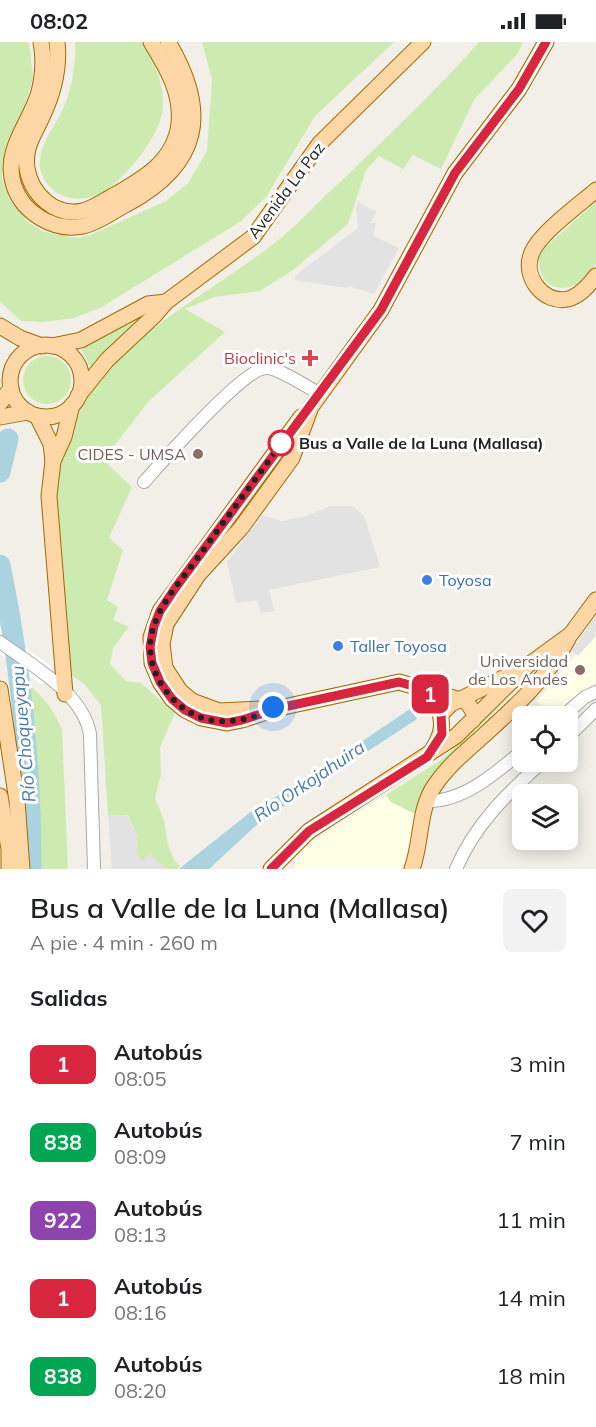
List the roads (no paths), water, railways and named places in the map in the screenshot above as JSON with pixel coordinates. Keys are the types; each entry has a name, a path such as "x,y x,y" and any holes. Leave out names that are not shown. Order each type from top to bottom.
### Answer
{"main road":[{"path":"41,42 42,74 39,92 13,146 14,184 19,196 38,216 60,226 74,228 94,222 146,194 164,180 185,150 193,123 193,99 189,83 168,42"},
{"path":"57,42 58,55 54,86 42,118 30,136 26,156 30,179 41,198 60,209 83,211 137,183 155,169 168,154 179,122 177,100 167,68 152,42"},
{"name":"Avenida La Paz","path":"75,401 108,360 155,315 165,302 253,237 320,143 423,42"},
{"path":"473,720 471,707 461,699 399,682 279,708 234,722 201,718 185,710 160,682 152,663 150,647 160,611 298,420 311,407 381,310 455,173 519,89 546,42"},
{"path":"596,190 539,241 531,254 529,264 530,277 536,288 555,299 574,297 596,276"},
{"name":"Avenida La Paz","path":"47,346 81,340 148,304 165,302"},
{"path":"0,326 20,338 62,350 78,365 81,386 64,437 53,461"},
{"path":"0,403 10,383 17,360 24,353 47,346"},
{"path":"0,365 10,383 14,398 33,414 51,444 53,461 49,496 65,694"},
{"path":"0,417 33,414 56,415 75,401"},
{"path":"412,869 427,801 435,786 451,766 516,706 556,661 571,634 596,600"},
{"path":"271,869 309,831 427,757 456,736 528,666 571,634"},
{"path":"441,714 451,704 528,666"},
{"path":"0,689 17,801 22,869"},
{"path":"427,690 441,714 442,734 427,757"},
{"path":"0,796 9,869"}],"street":[{"path":"144,482 186,434 225,396 258,370 270,368 320,394"},
{"path":"0,642 47,677 82,711 90,734 94,869"},
{"path":"575,706 585,697 596,692"},
{"path":"578,727 596,709"},
{"path":"427,801 449,798 484,781 512,759"},
{"path":"456,869 466,846 484,818 532,772"}],"water":[{"name":"Río Orkojahuira","path":"410,709 417,719 261,821 209,869 179,869 253,810 309,777"}],"waterway":[{"name":"Río Choqueyapu","path":"0,472 8,439"},
{"name":"Río Choqueyapu","path":"0,565 14,640 27,754 31,869"}],"place":[{"name":"Bioclinic's","path":"310,358"},
{"name":"Bus a Valle de la Luna (Mallasa)","path":"281,443"},
{"name":"CIDES - UMSA","path":"198,454"},
{"name":"Toyosa","path":"427,580"},
{"name":"Taller Toyosa","path":"338,646"},
{"name":"Universidad de Los Andes","path":"580,670"}]}
